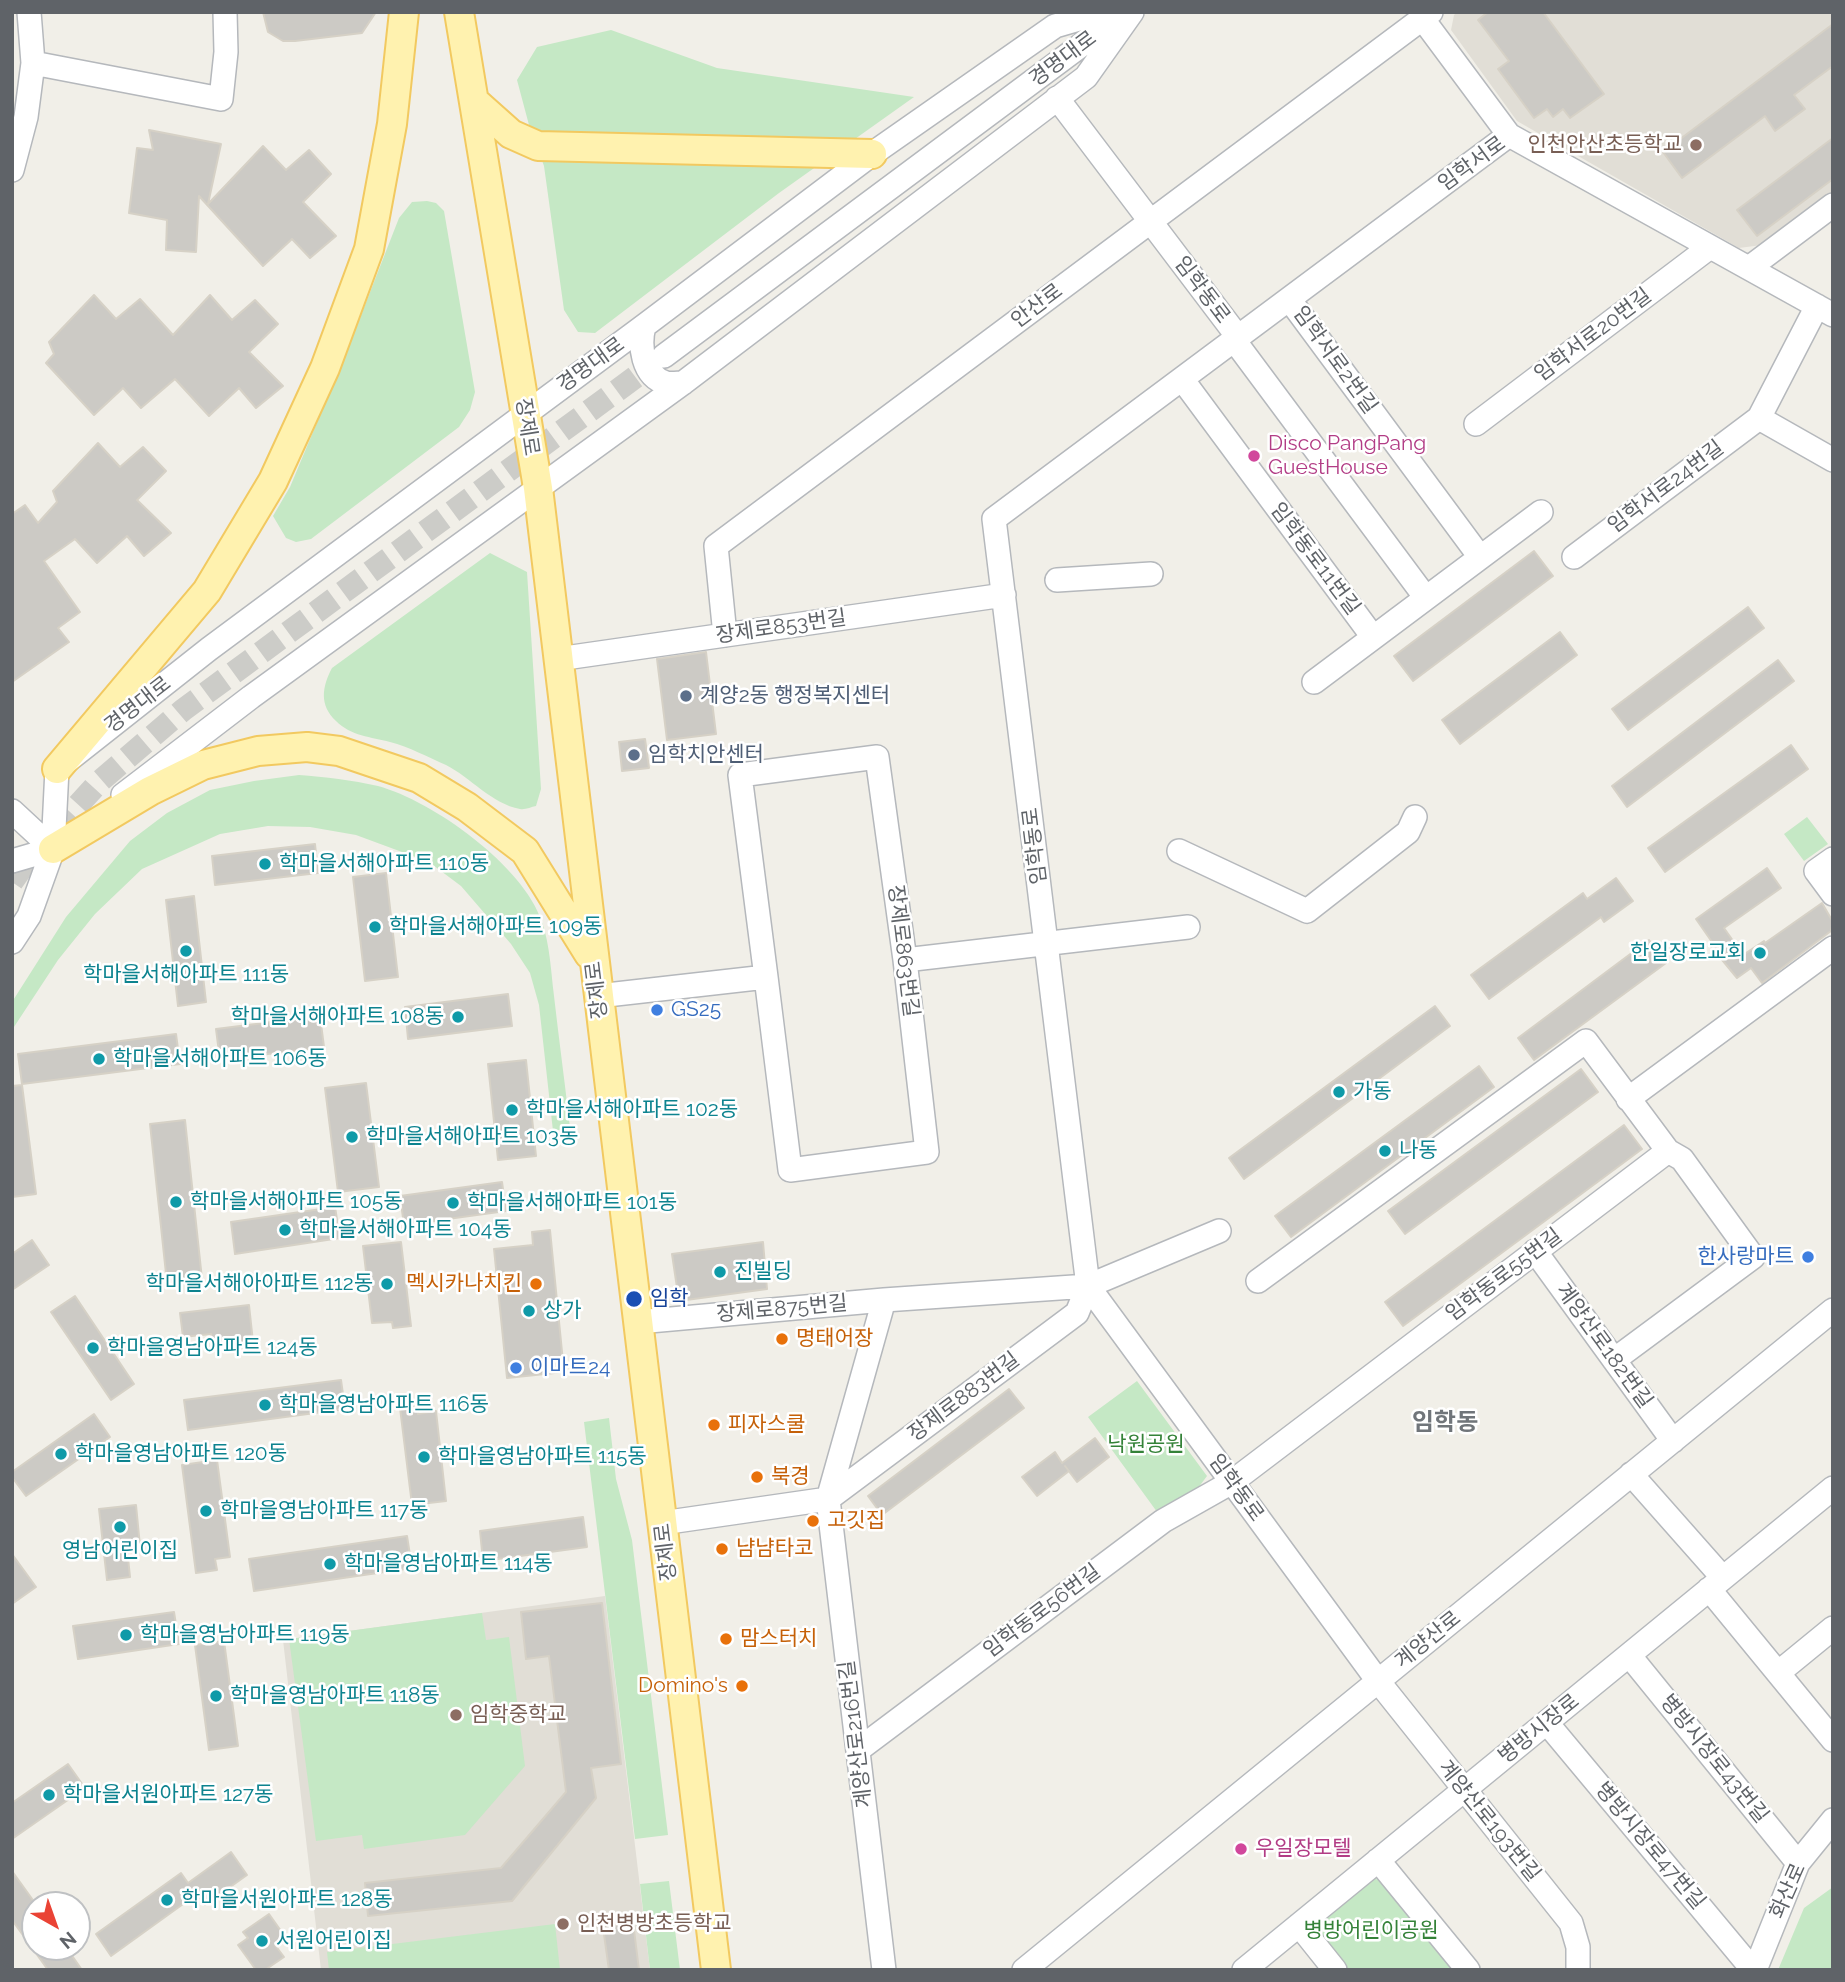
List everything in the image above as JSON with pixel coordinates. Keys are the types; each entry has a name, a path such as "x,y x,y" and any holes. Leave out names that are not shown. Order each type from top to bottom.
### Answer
{"main road":[{"path":"57,769 207,591 273,481 285,456 325,368 369,249 392,124 404,12"},
{"name":"장제로","path":"459,12 538,488 716,1970"},
{"path":"474,101 511,134 538,146 872,154"},
{"path":"53,849 150,791 203,765 258,751 307,747 339,751 419,778 467,807 525,851 594,962"}],"street":[{"path":"12,170 26,117 33,63 29,12"},
{"path":"33,63 220,99 226,52 225,12"},
{"name":"경명대로","path":"57,769 219,640 872,154 1055,26 1103,12"},
{"name":"경명대로","path":"664,356 1126,12"},
{"name":"경명대로","path":"12,861 53,849 251,697 683,383 1086,77 1132,12"},
{"path":"1427,15 1509,135"},
{"name":"안산로","path":"725,635 716,546 1427,15"},
{"name":"임학동로","path":"1057,98 1236,339 994,519 1088,1286 1378,1681"},
{"name":"임학서로","path":"1236,339 1509,135 1825,311"},
{"path":"1749,268 1833,205"},
{"name":"임학서로20번길","path":"1476,424 1710,247"},
{"name":"임학서로2번길","path":"1289,299 1480,557"},
{"name":"임학서로24번길","path":"1574,557 1759,418 1825,311"},
{"path":"644,326 641,337 642,359 664,383 683,383"},
{"path":"1236,339 1426,598"},
{"name":"임학동로11번길","path":"1182,379 1373,637"},
{"path":"1759,418 1833,460"},
{"path":"1314,682 1541,512"},
{"path":"1057,580 1151,574"},
{"name":"장제로853번길","path":"558,659 1004,595"},
{"name":"장제로863번길","path":"877,757 905,960 927,1152 790,1170 766,977 740,775 877,757"},
{"path":"12,942 29,916 53,849 57,769"},
{"path":"12,811 53,849"},
{"path":"1179,850 1307,911 1408,832 1415,817"},
{"path":"1824,865 1833,894"},
{"path":"905,960 1188,927"},
{"path":"1628,1098 1833,948"},
{"path":"598,996 766,977"},
{"path":"1258,1281 1586,1041 1668,1151 1682,1159 1753,1257 1614,1360"},
{"name":"임학동로55번길","path":"1232,1482 1668,1151"},
{"name":"장제로875번길","path":"638,1322 884,1300 1088,1286 1219,1231"},
{"name":"계양산로182번길","path":"1535,1251 1673,1440"},
{"name":"장제로883번길","path":"662,1523 828,1499 1077,1313 1088,1286"},
{"name":"장제로875번길","path":"828,1499 884,1300"},
{"name":"계양산로","path":"1024,1970 1833,1310"},
{"path":"1631,1474 1716,1583 1778,1673 1833,1740"},
{"name":"임학동로56번길","path":"858,1750 1163,1521 1232,1482"},
{"name":"병방시장로","path":"1244,1970 1833,1488"},
{"name":"계양산로216번길","path":"828,1499 884,1970"},
{"path":"1778,1673 1833,1628"},
{"name":"병방시장로43번길","path":"1629,1655 1798,1863"},
{"name":"계양산로193번길","path":"1378,1681 1571,1923 1578,1947 1578,1970"},
{"name":"병방시장로47번길","path":"1546,1723 1754,1970"},
{"name":"화산로","path":"1754,1970 1798,1863 1833,1820"},
{"path":"1378,1860 1468,1970"},
{"path":"1299,1925 1335,1970"}],"shaded area":[{"name":"인천안산초등학교","path":"1457,12 1833,12 1833,192 1762,245 1739,248 1517,121 1451,30"},
{"name":"임학중학교","path":"605,1596 650,1970 321,1970 283,1640"}],"green space":[{"path":"611,30 717,68 914,97 779,193 595,333 578,332 564,310 544,166 517,80 537,47"},
{"path":"412,202 436,203 444,211 475,392 470,410 459,427 311,539 296,542 286,538 273,516 290,487 399,218"},
{"path":"490,553 527,572 541,789 536,806 524,809 500,802 446,765 397,744 348,730 331,715 324,696 332,668"},
{"path":"299,775 358,782 400,794 449,821 474,839 517,879 532,901 547,940 570,1128 553,1131 539,1005 530,973 511,944 461,886 429,862 356,835 310,827 268,826 220,834 142,869 95,914 58,960 12,1030 12,1002 66,917 130,841 167,813 210,790"},
{"path":"1807,817 1828,844 1804,861 1784,834"},
{"name":"낙원공원","path":"1137,1381 1207,1476 1198,1488 1160,1516 1088,1417"},
{"path":"609,1418 616,1479 632,1540 668,1835 635,1839 584,1422"},
{"path":"482,1613 486,1640 509,1637 525,1766 465,1835 364,1849 362,1835 316,1841 289,1639"},
{"name":"병방어린이공원","path":"1373,1877 1386,1885 1455,1970 1342,1970 1316,1938 1314,1926"},
{"path":"669,1881 680,1970 650,1970 640,1884"},
{"path":"1833,1887 1833,1970 1778,1970 1804,1908"},
{"path":"555,1924 560,1970 329,1970 327,1952"}],"building":[{"path":"263,12 376,12 362,33 283,41 268,32"},
{"path":"1488,12 1543,12 1604,94 1570,118 1563,109 1553,117 1547,109 1534,118 1498,69 1509,61 1478,20"},
{"path":"1833,24 1833,66 1794,95 1805,109 1775,131 1765,116 1682,178 1663,152"},
{"path":"149,130 221,144 208,204 263,146 286,170 309,150 331,174 303,202 336,236 310,258 292,239 263,266 199,196 196,252 166,250 167,220 129,213 137,148 153,150"},
{"path":"1833,138 1833,179 1757,236 1737,210"},
{"path":"94,295 116,319 140,299 173,335 210,295 232,320 255,300 278,324 249,352 283,386 256,408 239,388 209,416 175,379 141,408 123,388 94,415 46,363 54,354 49,342"},
{"path":"98,443 120,467 143,447 166,471 137,500 171,533 144,556 127,536 97,563 75,539 44,561 80,612 58,628 69,642 12,682 12,514 25,505 38,523 57,502 53,491"},
{"path":"1534,551 1553,576 1413,681 1394,656"},
{"path":"1748,607 1764,628 1628,730 1612,709"},
{"path":"1560,632 1577,655 1460,744 1442,720"},
{"name":"계양2동 행정복지센터","path":"706,652 716,734 667,740 657,659"},
{"path":"1778,660 1794,681 1627,807 1612,786"},
{"name":"임학치안센터","path":"645,739 649,768 622,771 619,742"},
{"path":"1791,745 1808,769 1665,872 1648,848"},
{"name":"학마을서해아파트 110동","path":"315,844 318,873 215,885 212,856"},
{"path":"1767,868 1781,888 1724,928 1743,955 1822,903 1833,922 1831,931 1762,983 1751,968 1737,978 1709,944 1712,942 1696,919"},
{"name":"학마을서해아파트 109동","path":"386,873 398,977 365,981 353,877"},
{"path":"1616,878 1633,901 1604,922 1601,917 1489,999 1471,975 1583,893 1587,899"},
{"name":"학마을서해아파트 111동","path":"194,896 206,1002 178,1006 166,900"},
{"path":"1649,940 1666,963 1534,1060 1518,1038"},
{"name":"학마을서해아파트 108동","path":"508,994 512,1026 408,1039 405,1007"},
{"name":"가동","path":"1435,1006 1450,1026 1244,1179 1229,1158"},
{"path":"320,1016 324,1047 220,1060 216,1029"},
{"name":"학마을서해아파트 106동","path":"176,1034 180,1064 22,1084 18,1054"},
{"name":"학마을서해아파트 102동","path":"526,1060 536,1156 498,1160 488,1064"},
{"name":"나동","path":"1479,1066 1494,1087 1291,1237 1275,1216"},
{"path":"1581,1069 1598,1092 1405,1234 1388,1211"},
{"name":"학마을서해아파트 103동","path":"366,1083 379,1187 338,1192 325,1088"},
{"path":"22,1085 36,1194 12,1197 12,1086"},
{"name":"학마을서해아파트 105동","path":"185,1120 202,1279 167,1283 150,1124"},
{"path":"1624,1125 1642,1149 1403,1326 1385,1302"},
{"name":"학마을서해아파트 101동","path":"502,1182 506,1211 404,1225 400,1196"},
{"name":"학마을서해아파트 104동","path":"335,1207 340,1238 235,1254 231,1222"},
{"name":"상가","path":"550,1230 564,1372 507,1378 494,1249 533,1245 532,1232"},
{"path":"32,1240 49,1265 12,1290 12,1254"},
{"name":"학마을서해아아파트 112동","path":"401,1242 411,1326 393,1328 392,1322 372,1323 363,1246"},
{"name":"진빌딩","path":"763,1242 767,1289 679,1301 672,1254"},
{"name":"학마을영남아파트 124동","path":"75,1296 134,1384 111,1400 51,1312"},
{"path":"249,1305 253,1342 213,1347 211,1334 183,1337 180,1313"},
{"name":"학마을영남아파트 116동","path":"341,1380 345,1409 188,1430 184,1400"},
{"path":"1009,1389 1024,1408 882,1515 868,1496"},
{"name":"학마을영남아파트 115동","path":"417,1407 418,1414 436,1411 446,1501 412,1505 400,1408"},
{"name":"학마을영남아파트 120동","path":"94,1414 110,1437 26,1496 12,1477 12,1472"},
{"path":"1095,1438 1109,1457 1077,1482 1069,1471 1037,1496 1022,1477 1055,1452 1062,1463"},
{"name":"학마을영남아파트 117동","path":"217,1460 230,1557 215,1559 217,1570 196,1573 182,1465"},
{"name":"영남어린이집","path":"136,1505 140,1546 127,1548 130,1577 107,1580 99,1509"},
{"path":"583,1517 587,1547 483,1561 480,1531"},
{"name":"학마을영남아파트 114동","path":"407,1536 412,1568 254,1591 249,1559"},
{"path":"12,1554 36,1587 12,1604"},
{"path":"602,1603 621,1764 591,1768 596,1798 512,1901 368,1916 365,1883 501,1868 566,1792 549,1656 526,1659 521,1612"},
{"name":"학마을영남아파트 119동","path":"174,1612 179,1644 78,1659 73,1626"},
{"name":"학마을영남아파트 118동","path":"224,1641 238,1746 209,1750 195,1645"},
{"name":"학마을서원아파트 127동","path":"68,1764 85,1788 12,1839 12,1803"},
{"name":"학마을서원아파트 128동","path":"231,1852 247,1875 205,1905 197,1894 111,1956 96,1934 181,1873 188,1883"},
{"path":"12,1871 26,1891 21,1891 21,1932 12,1920"},
{"name":"서원어린이집","path":"269,1914 286,1938 275,1945 284,1957 265,1970 256,1970 238,1945 248,1938 243,1932"},
{"path":"633,1922 639,1970 609,1970 603,1927"},
{"path":"42,1961 76,1961 82,1970 48,1970"}],"tunnel":[{"path":"12,882 26,862 99,782 183,710 664,356"}],"place":[{"name":"인천안산초등학교","path":"1696,145"},
{"name":"Disco PangPang GuestHouse","path":"1254,456"},
{"name":"계양2동 행정복지센터","path":"686,696"},
{"name":"임학치안센터","path":"634,755"},
{"name":"학마을서해아파트 110동","path":"265,864"},
{"name":"학마을서해아파트 109동","path":"375,927"},
{"name":"학마을서해아파트 111동","path":"186,951"},
{"name":"한일장로교회","path":"1760,953"},
{"name":"GS25","path":"657,1010"},
{"name":"학마을서해아파트 108동","path":"458,1017"},
{"name":"학마을서해아파트 106동","path":"99,1059"},
{"name":"가동","path":"1339,1092"},
{"name":"학마을서해아파트 102동","path":"512,1110"},
{"name":"학마을서해아파트 103동","path":"352,1137"},
{"name":"나동","path":"1385,1151"},
{"name":"학마을서해아파트 105동","path":"176,1202"},
{"name":"학마을서해아파트 101동","path":"453,1203"},
{"name":"학마을서해아파트 104동","path":"285,1230"},
{"name":"한사랑마트","path":"1808,1257"},
{"name":"진빌딩","path":"720,1272"},
{"name":"학마을서해아아파트 112동","path":"387,1284"},
{"name":"멕시카나치킨","path":"536,1284"},
{"name":"임학","path":"634,1299"},
{"name":"상가","path":"529,1311"},
{"name":"명태어장","path":"782,1339"},
{"name":"학마을영남아파트 124동","path":"93,1348"},
{"name":"이마트24","path":"516,1368"},
{"name":"학마을영남아파트 116동","path":"265,1405"},
{"name":"피자스쿨","path":"714,1425"},
{"name":"학마을영남아파트 120동","path":"61,1454"},
{"name":"학마을영남아파트 115동","path":"424,1457"},
{"name":"북경","path":"757,1477"},
{"name":"학마을영남아파트 117동","path":"206,1511"},
{"name":"고깃집","path":"813,1521"},
{"name":"영남어린이집","path":"120,1527"},
{"name":"냠냠타코","path":"722,1549"},
{"name":"학마을영남아파트 114동","path":"330,1564"},
{"name":"학마을영남아파트 119동","path":"126,1635"},
{"name":"맘스터치","path":"726,1639"},
{"name":"Domino's","path":"742,1686"},
{"name":"학마을영남아파트 118동","path":"216,1696"},
{"name":"임학중학교","path":"456,1715"},
{"name":"학마을서원아파트 127동","path":"49,1795"},
{"name":"우일장모텔","path":"1241,1849"},
{"name":"학마을서원아파트 128동","path":"167,1900"},
{"name":"인천병방초등학교","path":"563,1924"},
{"name":"서원어린이집","path":"262,1941"}],"district":[{"name":"임학동","path":"1445,1423"}]}
